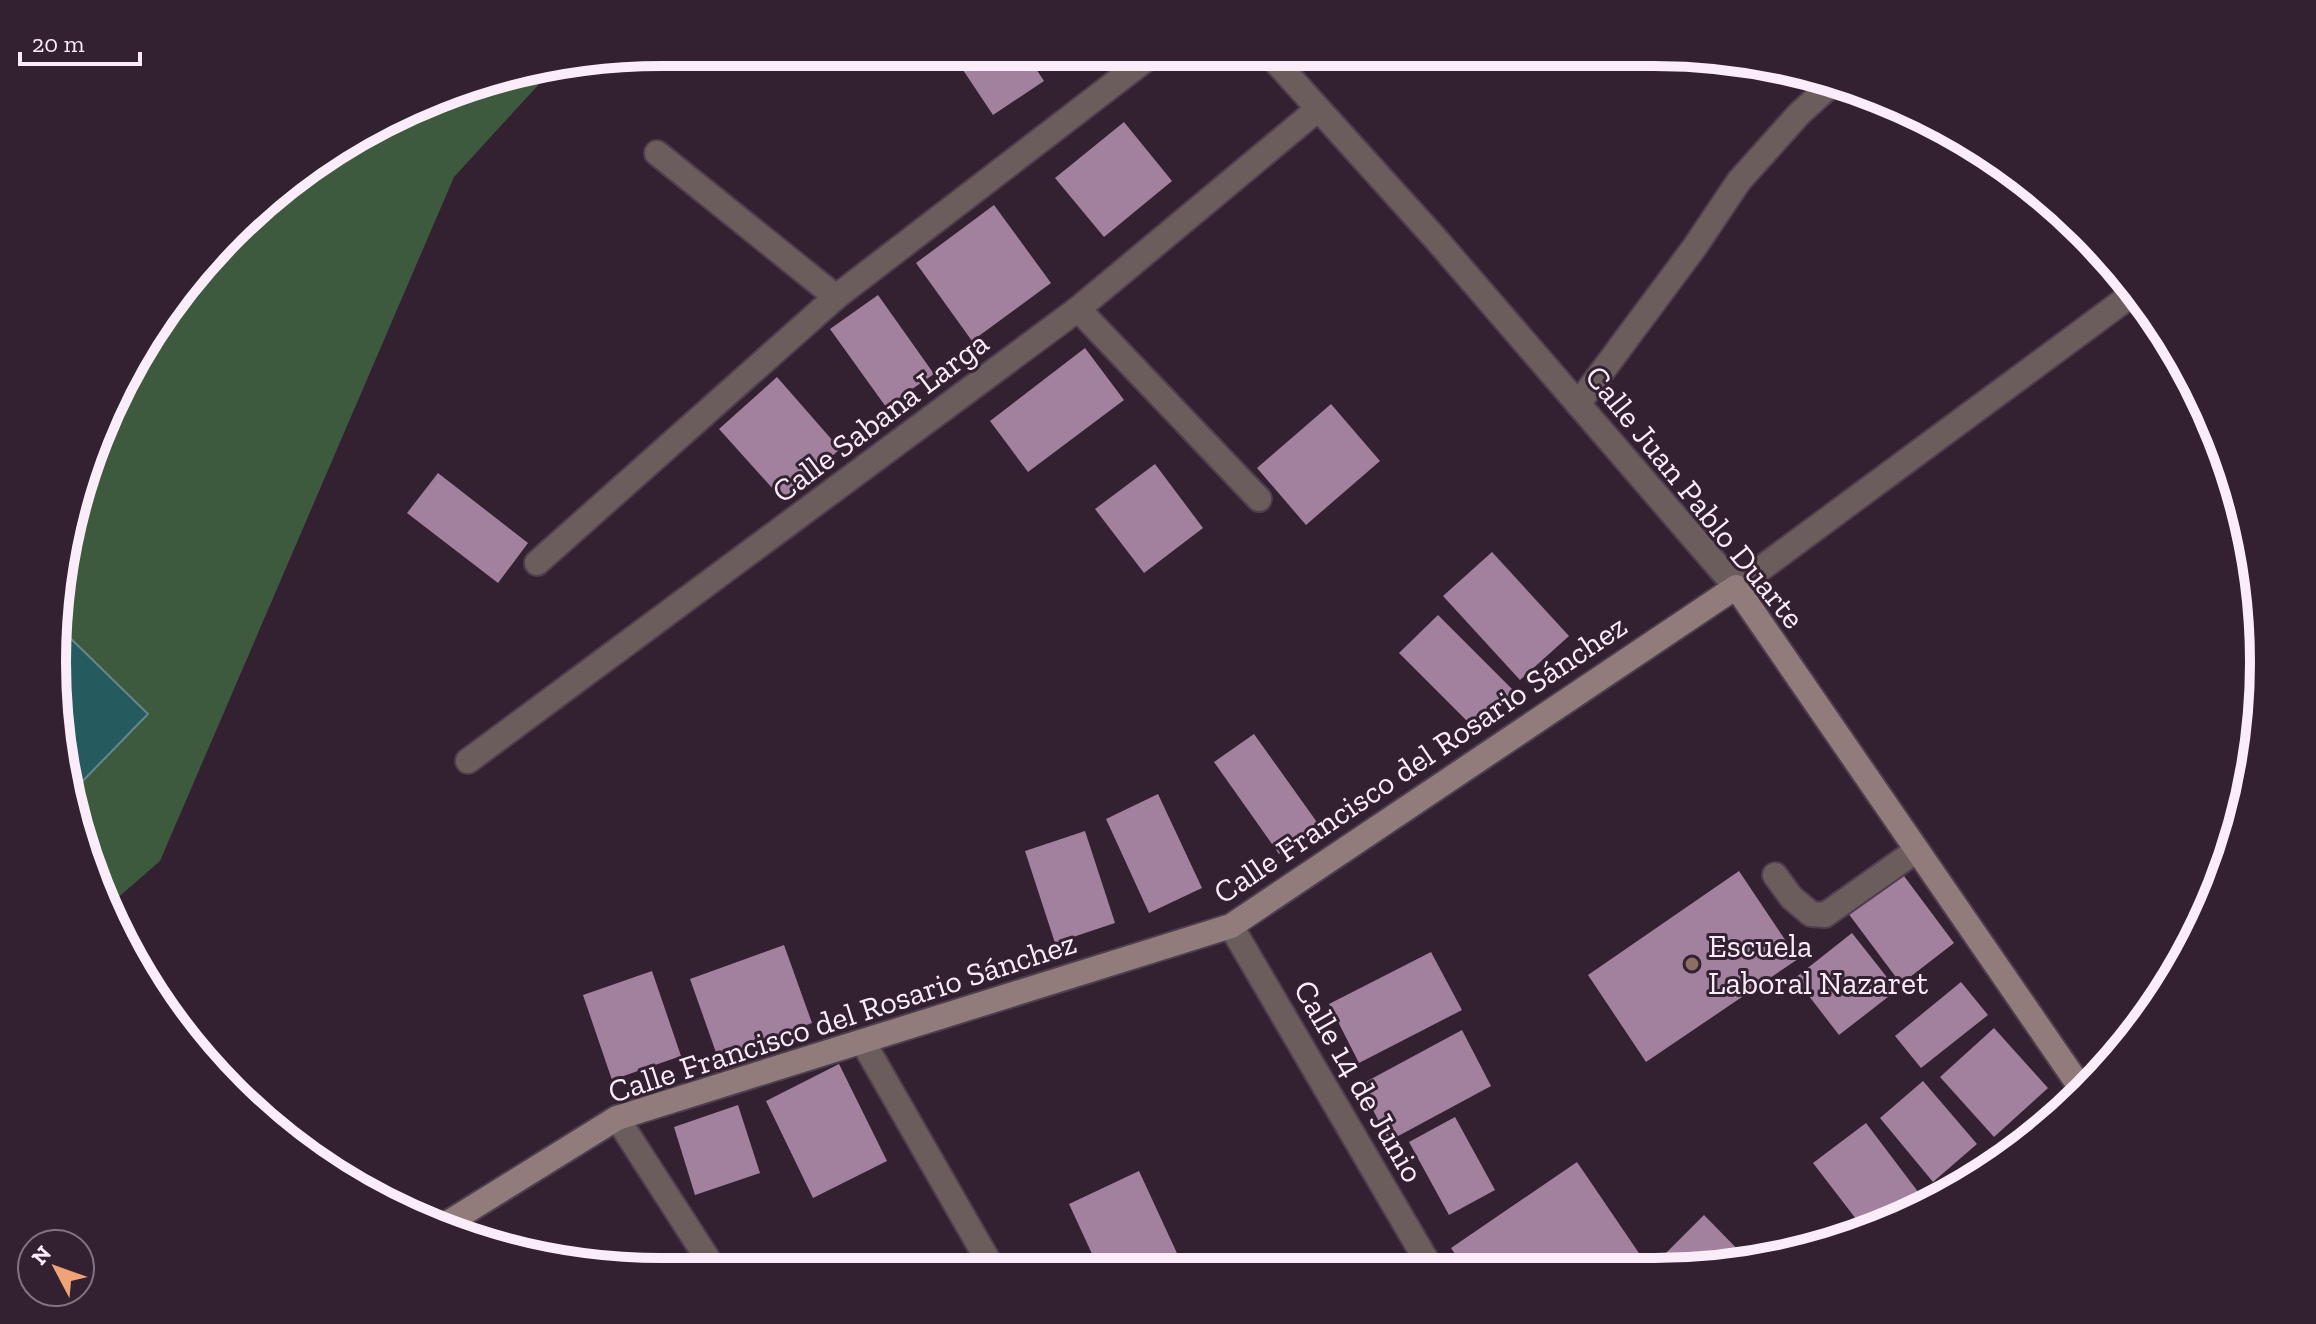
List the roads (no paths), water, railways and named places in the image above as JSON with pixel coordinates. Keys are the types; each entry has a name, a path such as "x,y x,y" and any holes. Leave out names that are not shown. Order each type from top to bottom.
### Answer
{"street":[{"path":"537,563 836,297 1137,66"},
{"name":"Calle Juan Pablo Duarte","path":"1280,66 1435,238 1736,587 2076,1082"},
{"path":"1578,404 1694,248 1739,181 1799,114 1824,91"},
{"name":"Calle Sabana Larga","path":"468,761 1078,309 1318,109"},
{"path":"657,153 836,297"},
{"name":"Calle Francisco del Rosario Sánchez","path":"453,1220 617,1118 1231,926 1736,587 2127,298"},
{"path":"1078,309 1259,499"},
{"path":"1775,875 1791,897 1811,914 1825,915 1917,850"},
{"name":"Calle 14 de Junio","path":"1231,926 1419,1258"},
{"path":"863,1042 987,1258"},
{"path":"617,1118 707,1258"}],"place":[{"name":"Escuela Laboral Nazaret","path":"1692,964"}]}
